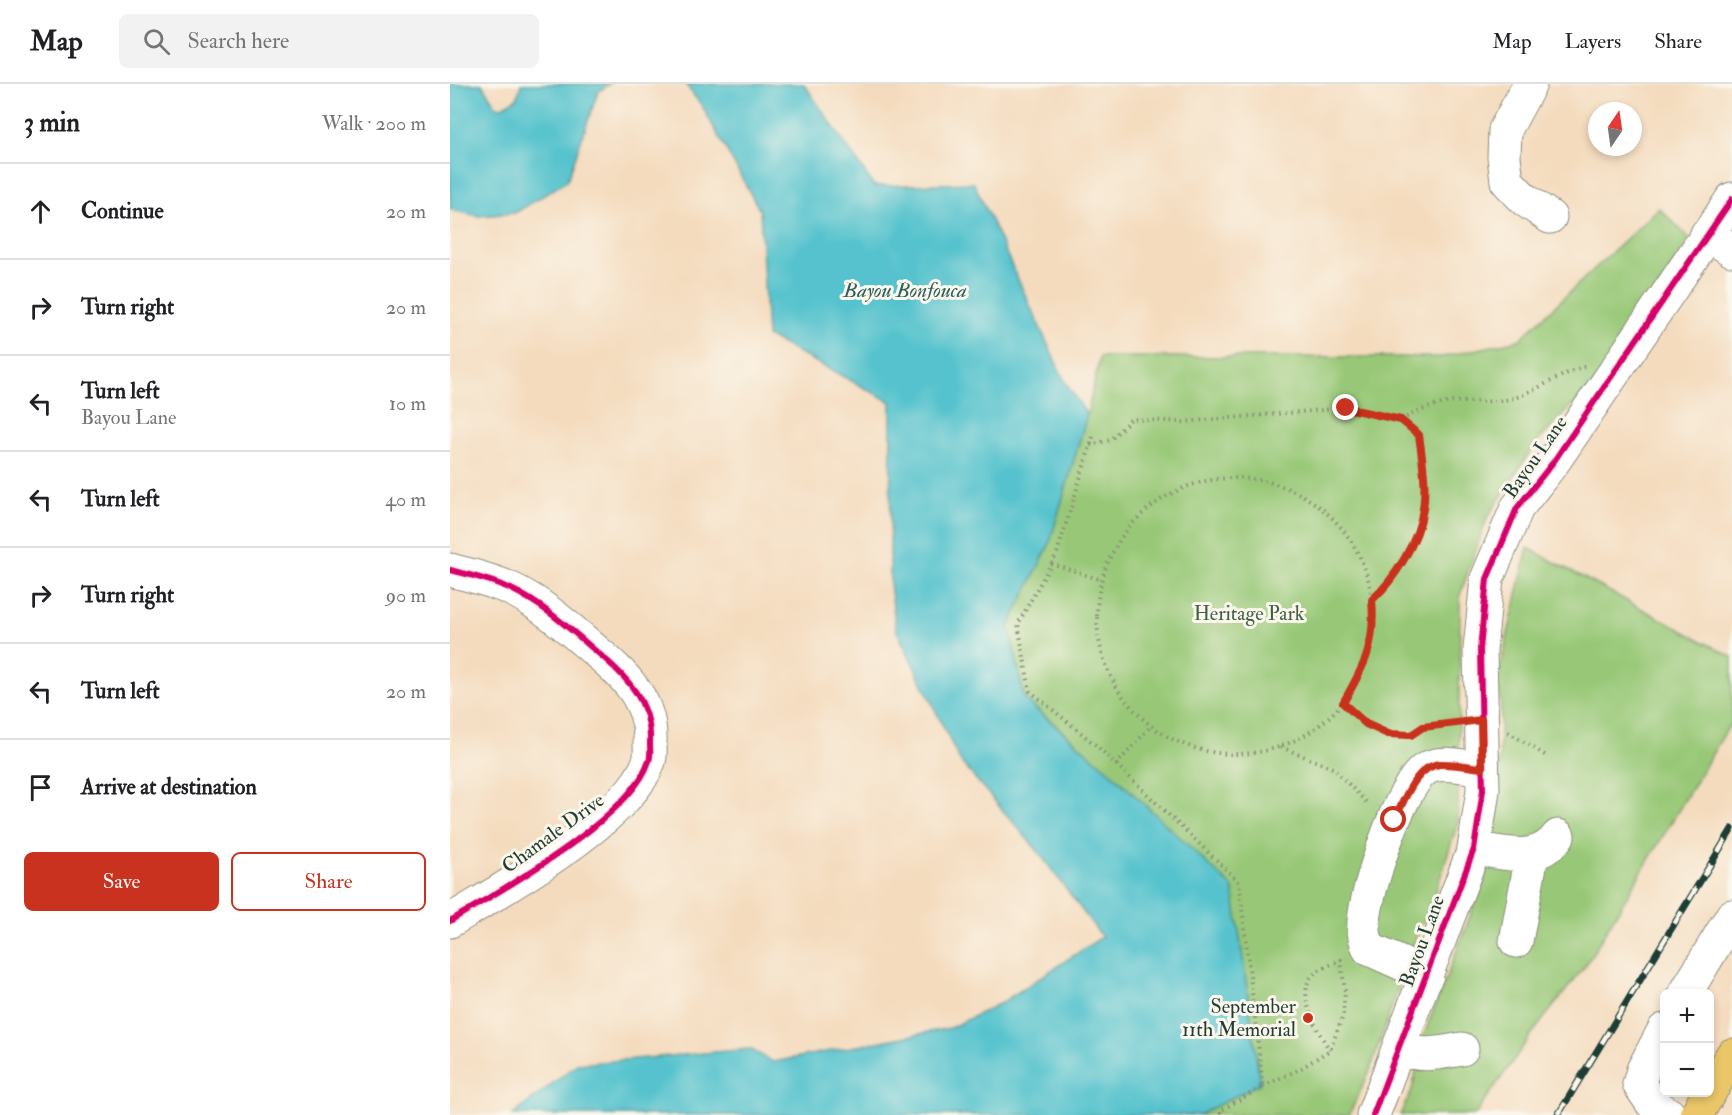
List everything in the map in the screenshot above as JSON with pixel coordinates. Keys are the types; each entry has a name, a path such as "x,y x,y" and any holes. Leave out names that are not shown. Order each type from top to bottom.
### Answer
{"main road":[{"path":"1696,1115 1732,1055"}],"street":[{"path":"1530,84 1505,130 1506,181 1525,200 1550,216"},
{"name":"Bayou Lane","path":"1373,1115 1474,849 1483,790 1480,649 1487,579 1517,508 1720,242 1732,199"},
{"name":"Chamale Drive","path":"450,570 510,588 557,618 624,675 642,700 651,732 649,761 631,792 609,816 526,876 450,921"},
{"path":"1427,975 1369,949 1364,937 1366,905 1394,820 1415,780 1425,769 1439,764 1482,768"},
{"path":"1474,849 1532,855 1549,848 1558,836"},
{"path":"1516,941 1532,855"},
{"path":"1687,989 1732,916"},
{"path":"1660,1039 1643,1070 1640,1084 1652,1103 1670,1115"},
{"path":"1400,1048 1414,1054 1434,1055 1462,1049"}],"path":[{"path":"1401,420 1433,406 1513,399 1552,383 1579,366 1590,367"},
{"path":"1090,445 1110,440 1131,419 1183,422 1346,408 1401,420 1419,435 1424,466 1423,510 1408,552 1387,586 1372,600"},
{"path":"1093,437 1057,553 1018,624 1030,691 1116,765 1239,882 1263,1086"},
{"path":"1217,478 1287,487 1318,504 1350,537 1371,584 1372,600 1374,623 1366,662 1343,703 1316,729 1281,746 1235,754 1186,745 1151,726 1121,695 1101,653 1096,608 1101,580 1125,530 1140,513 1181,487 1217,478"},
{"path":"1051,564 1101,580"},
{"path":"1343,703 1366,724 1388,734 1411,735 1423,727 1481,720 1495,724 1548,757"},
{"path":"1116,765 1151,726"},
{"path":"1281,746 1333,768 1366,802"},
{"path":"1222,1115 1220,1111 1263,1086 1298,1070 1330,1050 1343,1016 1345,992 1341,960 1315,973 1309,981 1307,994 1314,1026 1330,1050"}],"green space":[{"name":"Heritage Park","path":"1659,208 1690,239 1597,381 1535,444 1487,518 1460,595 1458,822 1434,897 1414,942 1371,1068 1349,1115 1199,1115 1260,1083 1233,888 1107,769 1025,699 1009,626 1049,545 1087,415 1100,357 1442,357 1519,340"},
{"path":"1528,548 1732,657 1732,721 1585,966 1531,1035 1475,1115 1400,1115 1412,1090 1423,1037 1483,883 1498,810 1501,703 1497,681"}],"water":[{"path":"450,84 482,84 496,106 502,107 517,98 521,84 610,84 598,92 567,181 515,213 479,216 450,210"},
{"name":"Bayou Bonfouca","path":"685,84 804,84 874,186 974,183 1065,382 1087,415 1049,545 1009,626 1024,699 1107,769 1233,888 1260,1083 1199,1115 513,1115 577,1064 750,1049 773,1062 950,1028 1003,1002 1102,937 1037,850 960,761 896,629 890,584 891,402 767,336 760,211 702,106"}],"railway":[{"path":"1558,1115 1732,829"}],"cycle path":[{"path":"1373,1115 1474,849 1483,790 1480,649 1487,579 1517,508 1554,461 1732,199"},
{"path":"450,570 511,589 556,618 628,681 642,703 650,729 649,761 637,783 617,806 562,851 450,921"}],"place":[{"name":"September 11th Memorial","path":"1308,1018"}],"route":[{"path":"1346,408 1401,420 1419,435 1424,466 1423,510 1408,552 1387,586 1372,600 1374,623 1366,662 1343,703 1366,724 1388,734 1411,735 1423,727 1481,720 1482,768 1439,764 1425,769 1415,780 1394,820"}]}
